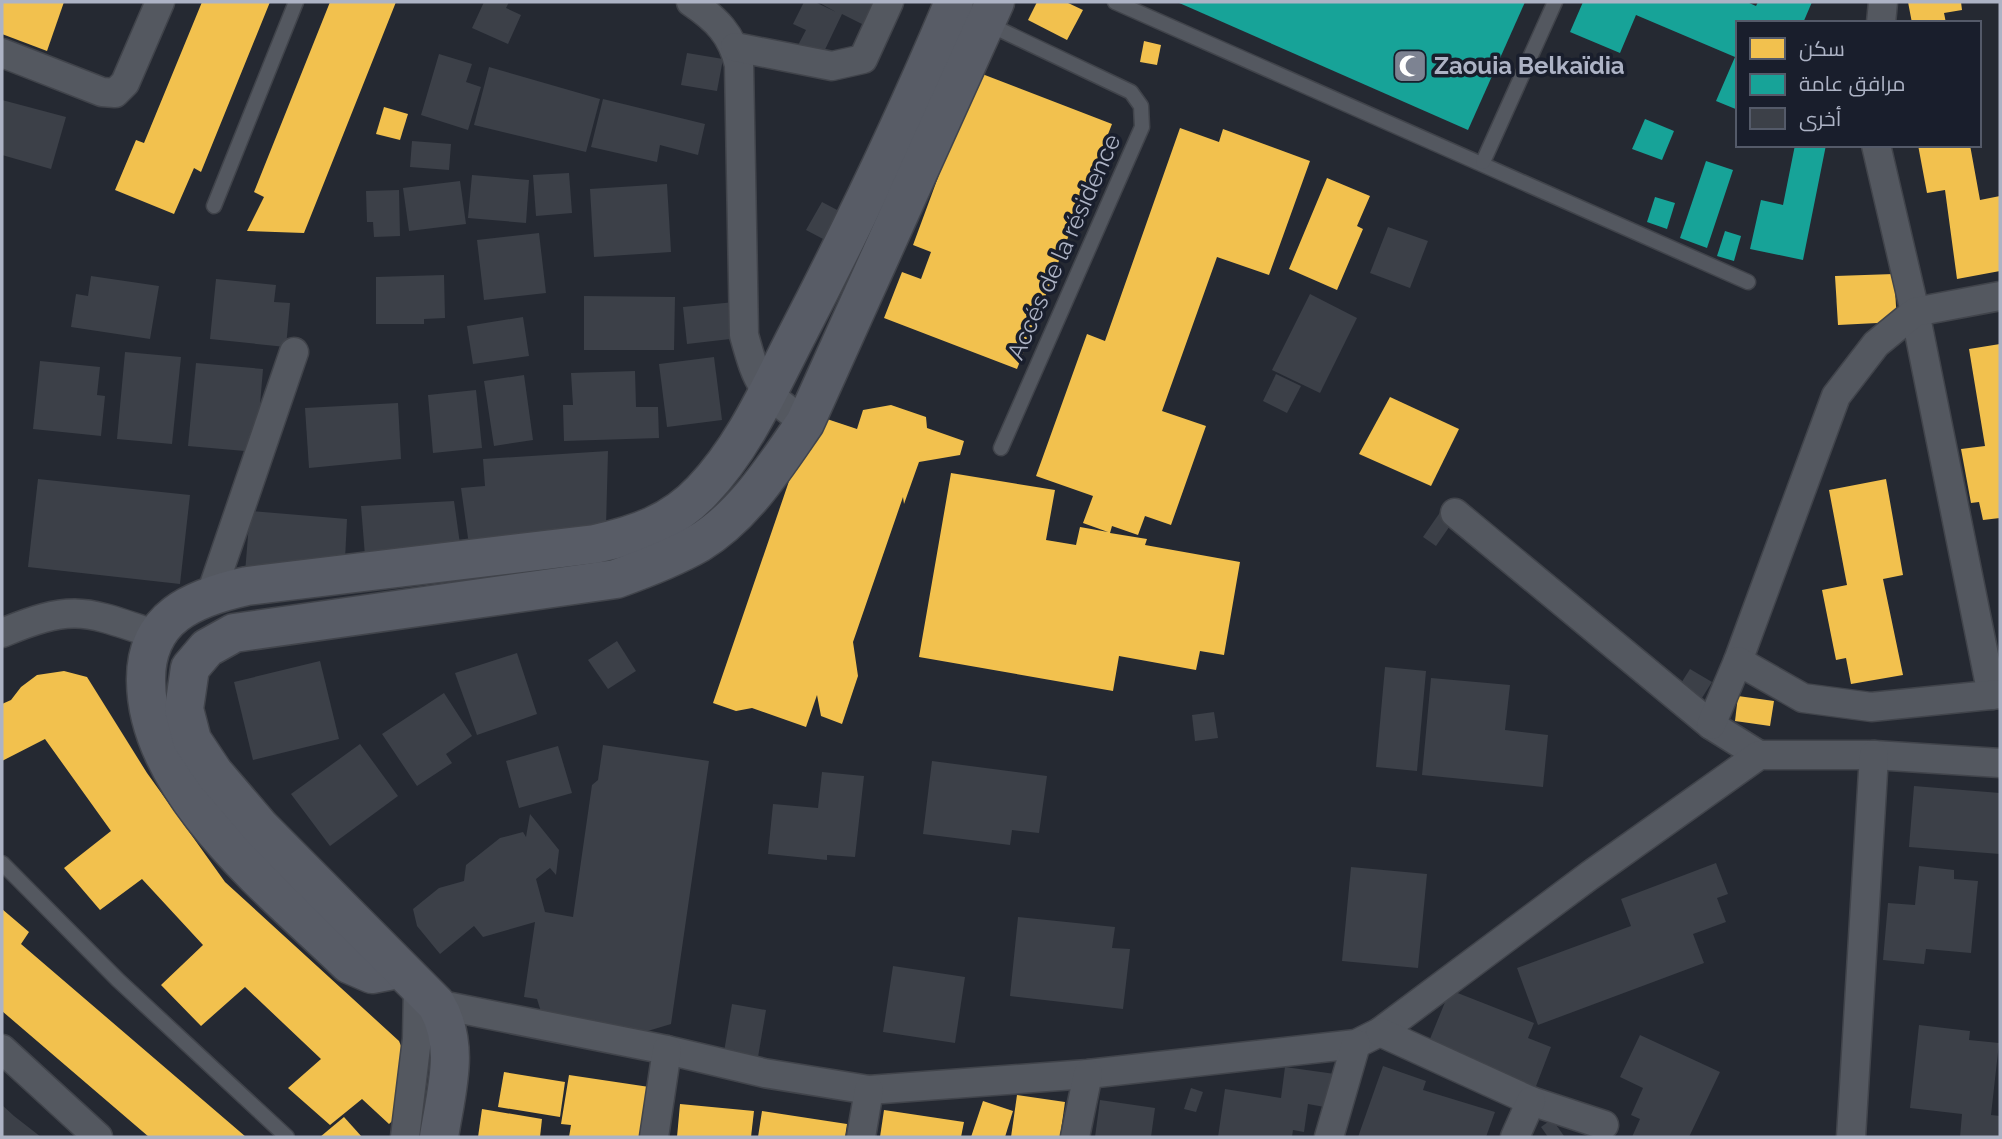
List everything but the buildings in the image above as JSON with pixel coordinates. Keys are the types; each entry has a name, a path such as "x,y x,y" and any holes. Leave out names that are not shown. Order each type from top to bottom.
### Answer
{"street":[{"path":"2,53 102,92 115,93 125,83 160,2"},
{"path":"691,2 724,27 735,47 739,65 744,335 755,377 767,393 806,423"},
{"path":"735,47 832,66 863,59 889,2"},
{"path":"1881,21 1883,2"},
{"path":"439,1137 451,1046 447,1023 417,987 261,828 214,773 192,740 184,709 190,668 207,648 234,633 616,579 647,549 675,514 702,491 737,448 916,93 971,12"},
{"path":"971,12 806,423 772,472 738,510 701,542 647,549 595,544 247,586 211,594 180,609 157,635 146,657 146,700 170,769 195,806 234,852 349,964 372,974 417,987 667,1050 764,1073 869,1090 1088,1074 1368,1038 1531,1101 1604,1125"},
{"path":"1738,661 1803,698 1871,707 1996,694 1877,147"},
{"path":"1711,725 1738,661 1836,396 1876,344 1915,312 2000,296"},
{"path":"211,594 294,352"},
{"path":"1455,513 1711,725 1759,755 1874,755 2000,763"},
{"path":"2,633 38,617 69,611 100,616 157,635"},
{"path":"1329,1137 1368,1038 1759,755"},
{"path":"1851,1137 1874,755"},
{"path":"405,1137 418,1027 417,987"},
{"path":"2,1049 98,1137"},
{"path":"654,1137 667,1050"},
{"path":"1076,1137 1088,1074"},
{"path":"861,1137 869,1090"},
{"path":"1515,1137 1531,1101"}],"lane":[{"path":"214,206 296,2"},
{"path":"1115,2 1748,282"},
{"path":"1483,163 1555,2"},
{"name":"Accés de la résidence","path":"971,12 1131,92 1141,106 1142,127 1002,448"},
{"path":"2,863 118,980 287,1137"}],"place":[{"name":"Zaouia Belkaïdia","path":"1410,66"}]}
